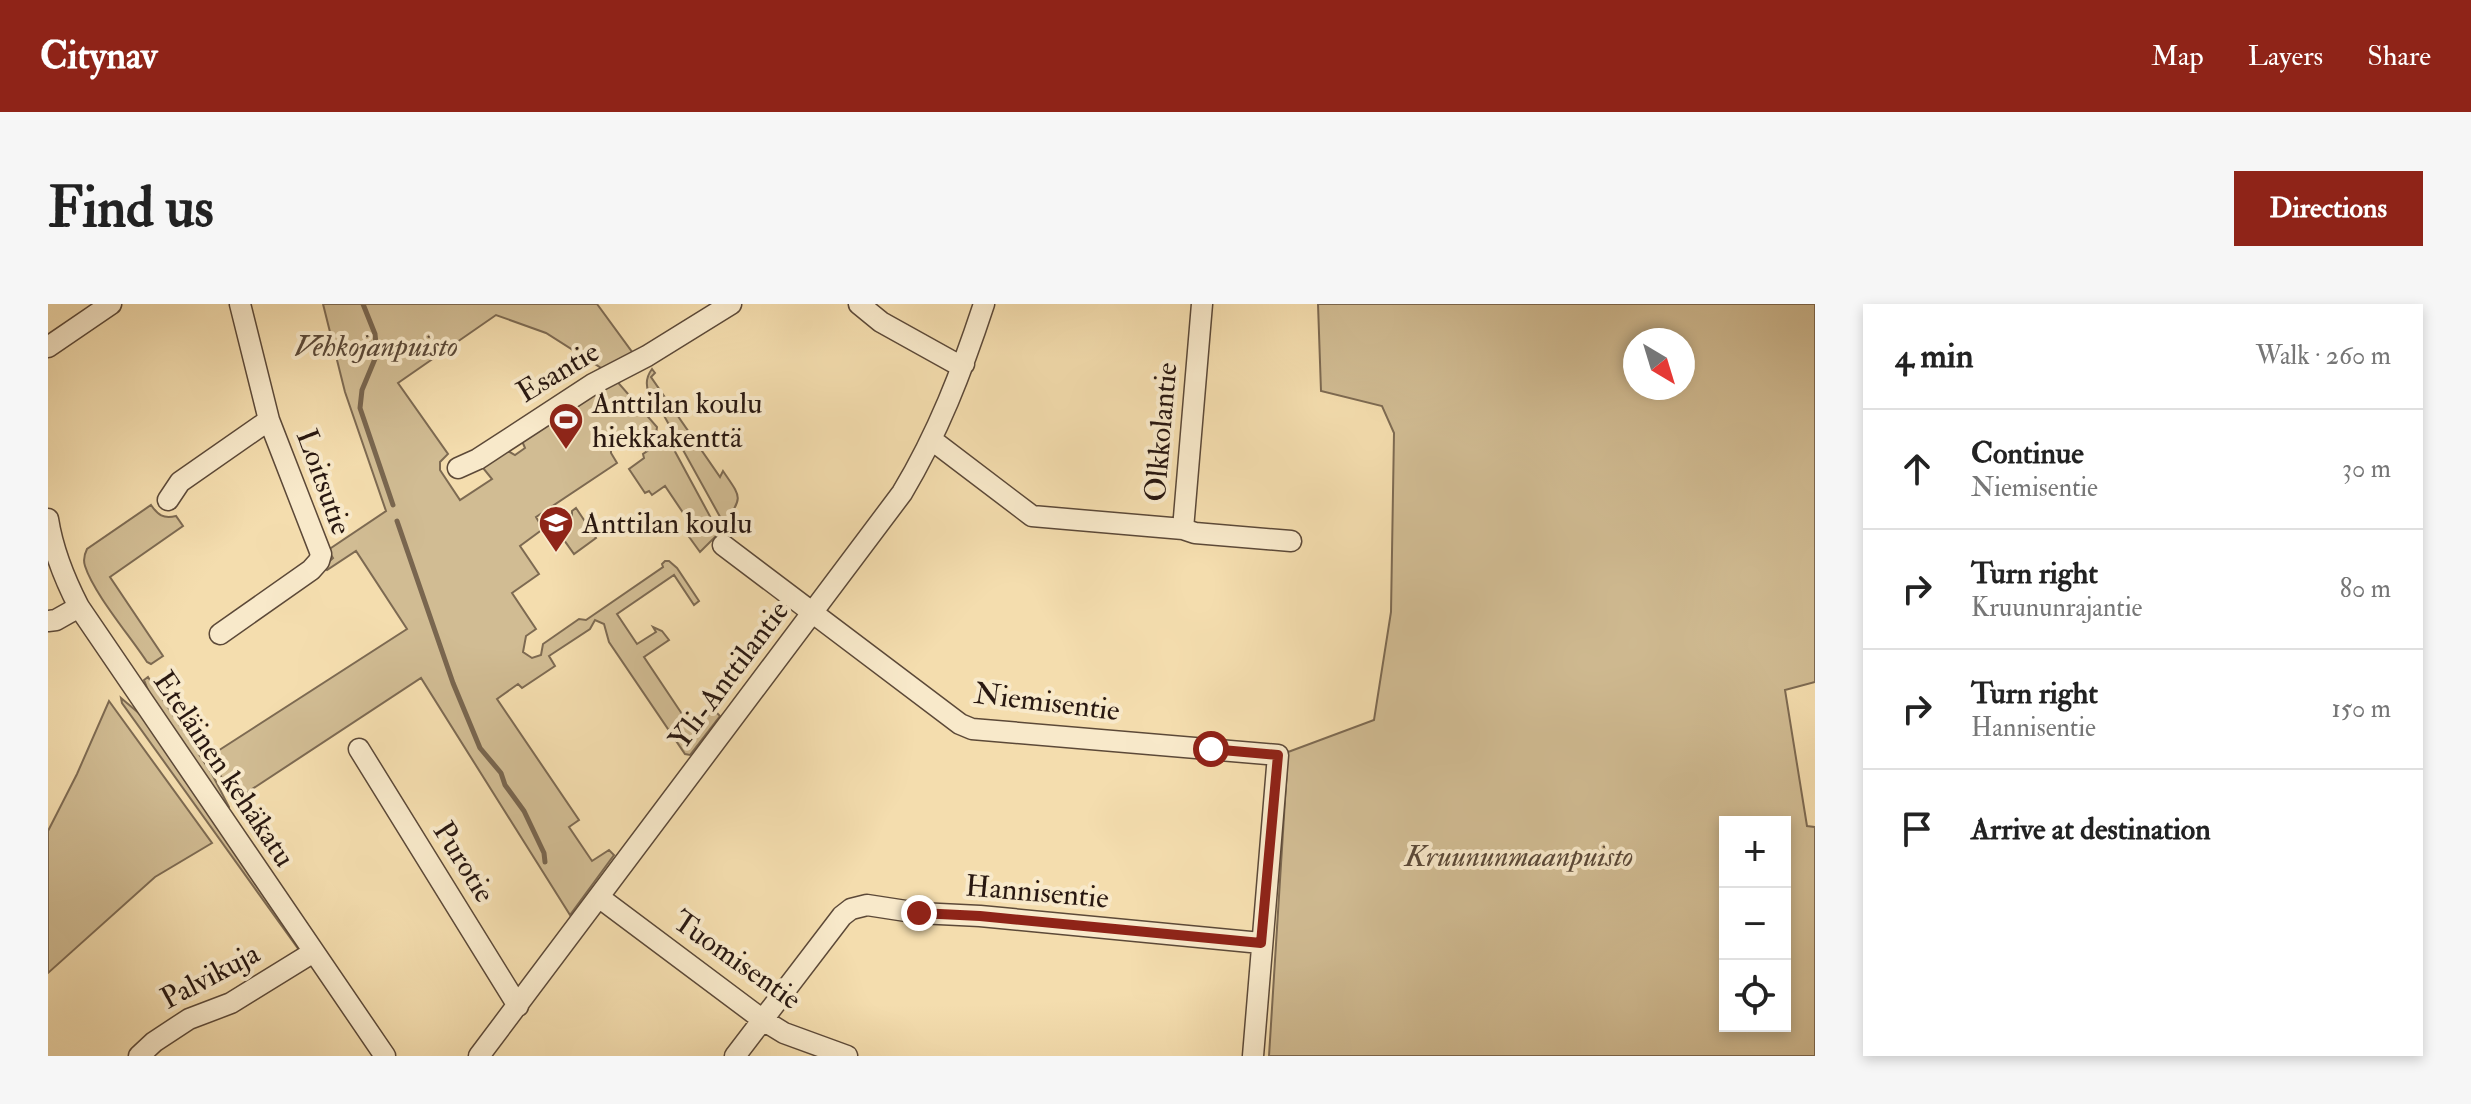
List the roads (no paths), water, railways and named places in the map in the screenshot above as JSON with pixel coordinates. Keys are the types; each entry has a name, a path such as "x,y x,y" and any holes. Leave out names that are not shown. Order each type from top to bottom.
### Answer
{"street":[{"name":"Loitsutie","path":"220,634 311,570 321,554 269,420 240,304"},
{"name":"Esantie","path":"458,468 478,459 593,384 647,356 731,304"},
{"path":"859,304 881,322 953,362 964,364"},
{"name":"Yli-Anttilantie","path":"479,1056 902,493 932,440 964,364 984,304"},
{"name":"Olkkolantie","path":"932,440 1032,516 1183,529 1202,304"},
{"path":"48,347 103,306"},
{"path":"168,500 180,482 269,420"},
{"name":"Eteläinen kehäkatu","path":"48,519 52,544 63,576 79,607 378,1051"},
{"path":"1183,529 1195,533 1291,541"},
{"name":"Niemisentie","path":"723,545 960,724 972,729 1278,755 1261,943"},
{"path":"48,621 79,607"},
{"name":"Purotie","path":"359,749 518,1006"},
{"name":"Tuomisentie","path":"600,898 763,1020 784,1033 847,1056"},
{"name":"Hannisentie","path":"735,1056 842,916 851,909 867,905 919,913 1261,943"},
{"path":"1253,1056 1261,943"},
{"name":"Palvikuja","path":"139,1056 189,1019 231,1003 312,953"}],"waterway":[{"path":"363,304 375,334 377,354 362,390 360,408 393,505"},
{"path":"397,521 453,683 480,748 501,773 505,785 524,811 544,853 545,862"}],"place":[{"name":"Anttilan koulu hiekkakenttä","path":"566,451"},
{"name":"Anttilan koulu","path":"556,554"}],"park label":[{"name":"Vehkojanpuisto","path":"376,346"},
{"name":"Kruununmaanpuisto","path":"1519,856"}]}
